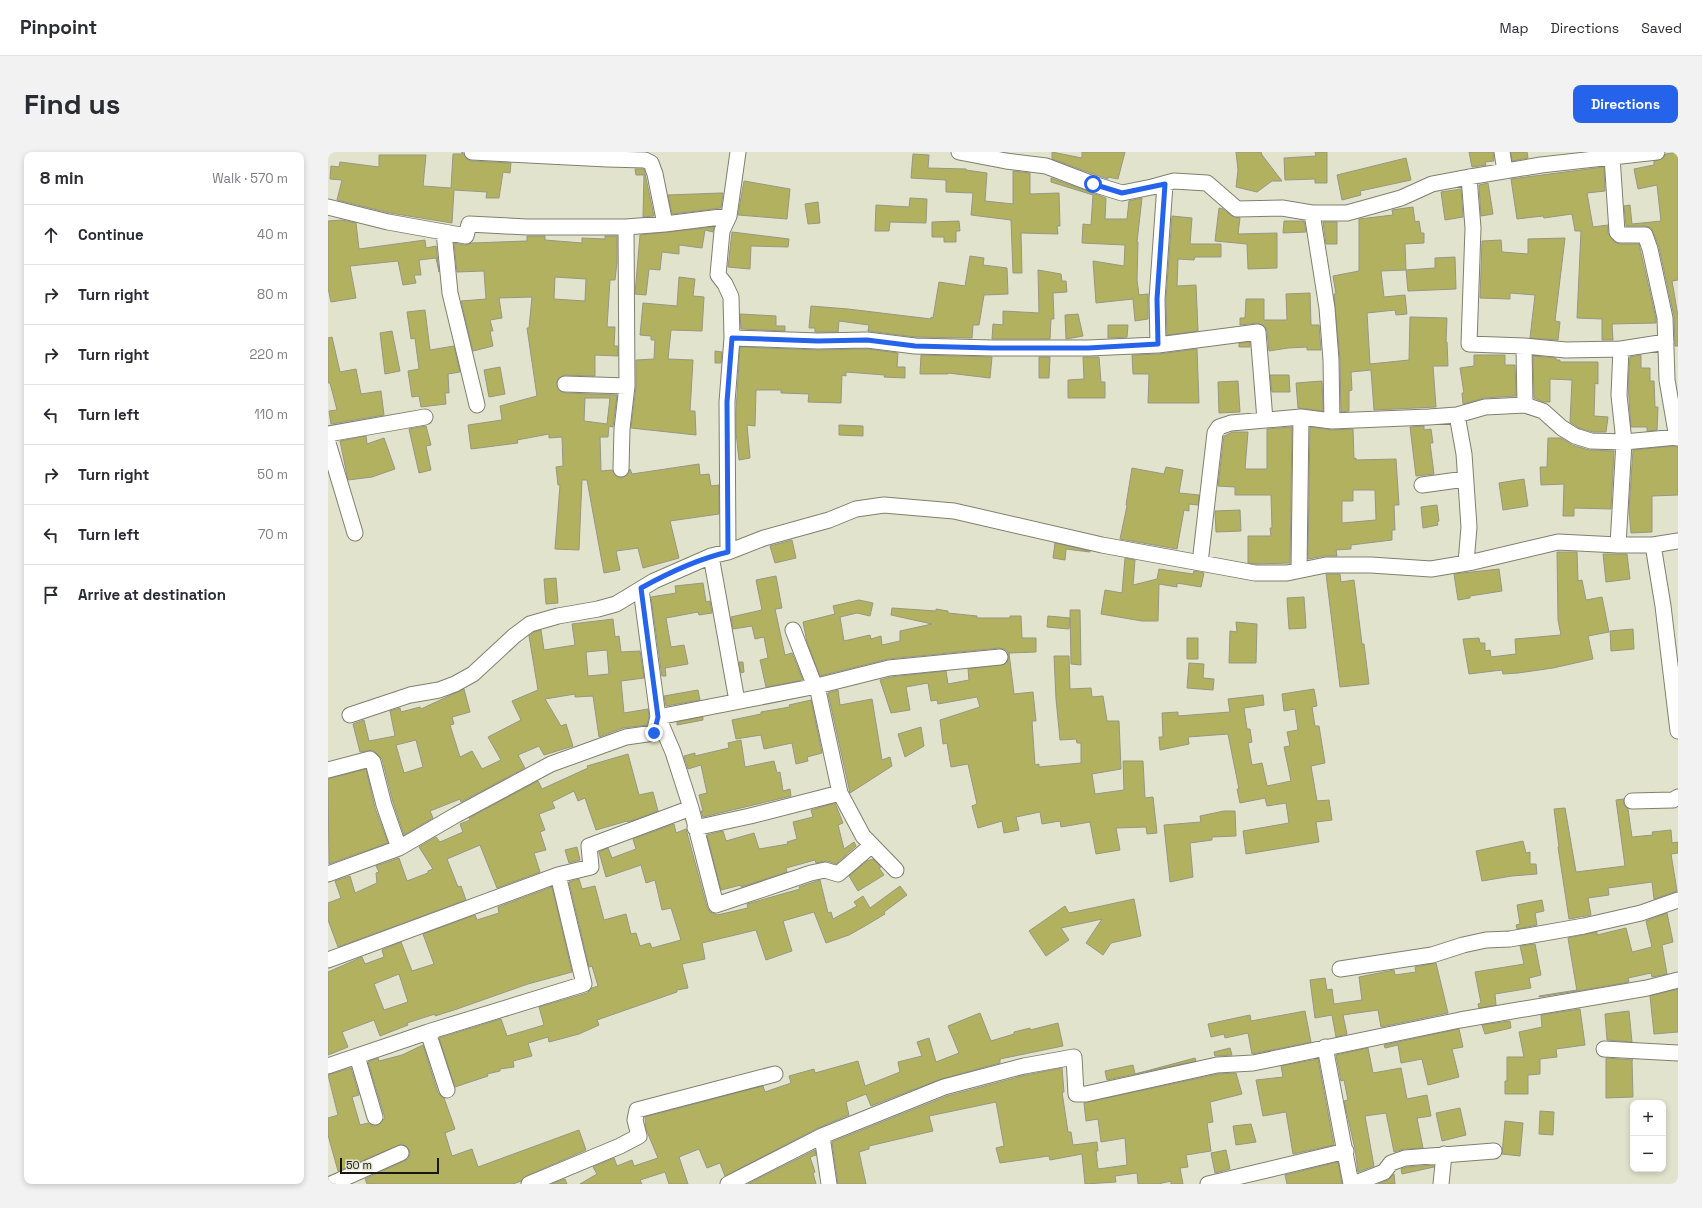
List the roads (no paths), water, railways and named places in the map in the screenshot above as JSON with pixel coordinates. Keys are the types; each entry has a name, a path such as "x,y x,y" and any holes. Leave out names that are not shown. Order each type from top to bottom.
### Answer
{"street":[{"path":"472,152 646,160 651,163 655,174 665,224"},
{"path":"728,552 727,402 732,338 731,297 725,284 718,275 722,232 729,216 738,152"},
{"path":"959,152 1006,161 1046,166 1093,184 1122,193 1174,181 1207,183 1237,209 1282,208 1312,213 1347,213 1378,206 1401,198 1432,184 1469,177 1541,165 1657,152"},
{"path":"1502,152 1505,171"},
{"path":"1200,563 1215,433 1219,427 1231,423 1301,417 1332,421 1457,414 1485,407 1525,405 1543,411 1562,428 1575,436 1591,441 1624,442 1677,438 1672,379 1666,342 1671,317 1645,235 1620,235 1617,232 1612,157"},
{"path":"1469,177 1473,228 1468,344 1524,346 1566,350 1622,349 1666,342"},
{"path":"1158,344 1157,299 1165,184"},
{"path":"328,207 388,222 466,236 469,224 626,227 729,216"},
{"path":"1312,213 1326,308 1330,360 1332,421"},
{"path":"621,469 622,429 627,386 626,227"},
{"path":"444,232 450,293 477,405"},
{"path":"732,338 818,341 867,340 915,346 1088,348 1158,344 1258,332 1265,420"},
{"path":"1524,346 1525,405"},
{"path":"1618,545 1624,442 1619,395 1622,349"},
{"path":"565,384 627,386"},
{"path":"1457,414 1464,454 1469,527 1466,563"},
{"path":"328,434 425,417"},
{"path":"1299,570 1301,417"},
{"path":"328,443 355,533"},
{"path":"1422,485 1465,479"},
{"path":"350,716 410,695 439,690 455,684 473,674 514,636 530,624 558,616 598,610 616,604 654,581 711,556 728,552 764,538 829,520 856,509 884,505 954,511 1102,545 1255,573 1287,573 1326,565 1371,565 1431,569 1466,563 1558,542 1653,545 1678,541"},
{"path":"1653,545 1663,606 1678,727"},
{"path":"711,556 737,701"},
{"path":"641,588 658,717 673,752 691,808 716,905 811,873 825,870 838,874 872,845"},
{"path":"793,630 814,684 817,686 840,793 863,836 896,870"},
{"path":"658,717 817,686 889,668 1000,656"},
{"path":"328,874 399,848 456,815 551,764 626,738 654,733 658,717"},
{"path":"328,770 370,759 373,762 384,805 399,848"},
{"path":"695,828 840,793"},
{"path":"1632,801 1672,800 1678,797"},
{"path":"328,960 558,875 591,867 589,846 691,808"},
{"path":"328,1066 428,1032 584,984 558,875"},
{"path":"1340,969 1432,955 1463,945 1486,940 1510,939 1584,926 1641,913 1678,900"},
{"path":"728,1184 822,1136 944,1087 1024,1066 1074,1057 1076,1094 1086,1094 1216,1065 1253,1063 1460,1020 1647,988 1678,980"},
{"path":"428,1032 447,1090"},
{"path":"1325,1047 1346,1151 1351,1184 1384,1172 1391,1163 1405,1158 1494,1151"},
{"path":"1604,1049 1678,1053"},
{"path":"357,1056 375,1118"},
{"path":"529,1184 620,1146 639,1136 635,1120 638,1110 775,1074"},
{"path":"822,1136 829,1184"},
{"path":"1208,1184 1346,1151"},
{"path":"331,1184 401,1153"},
{"path":"1441,1184 1444,1154"}]}
